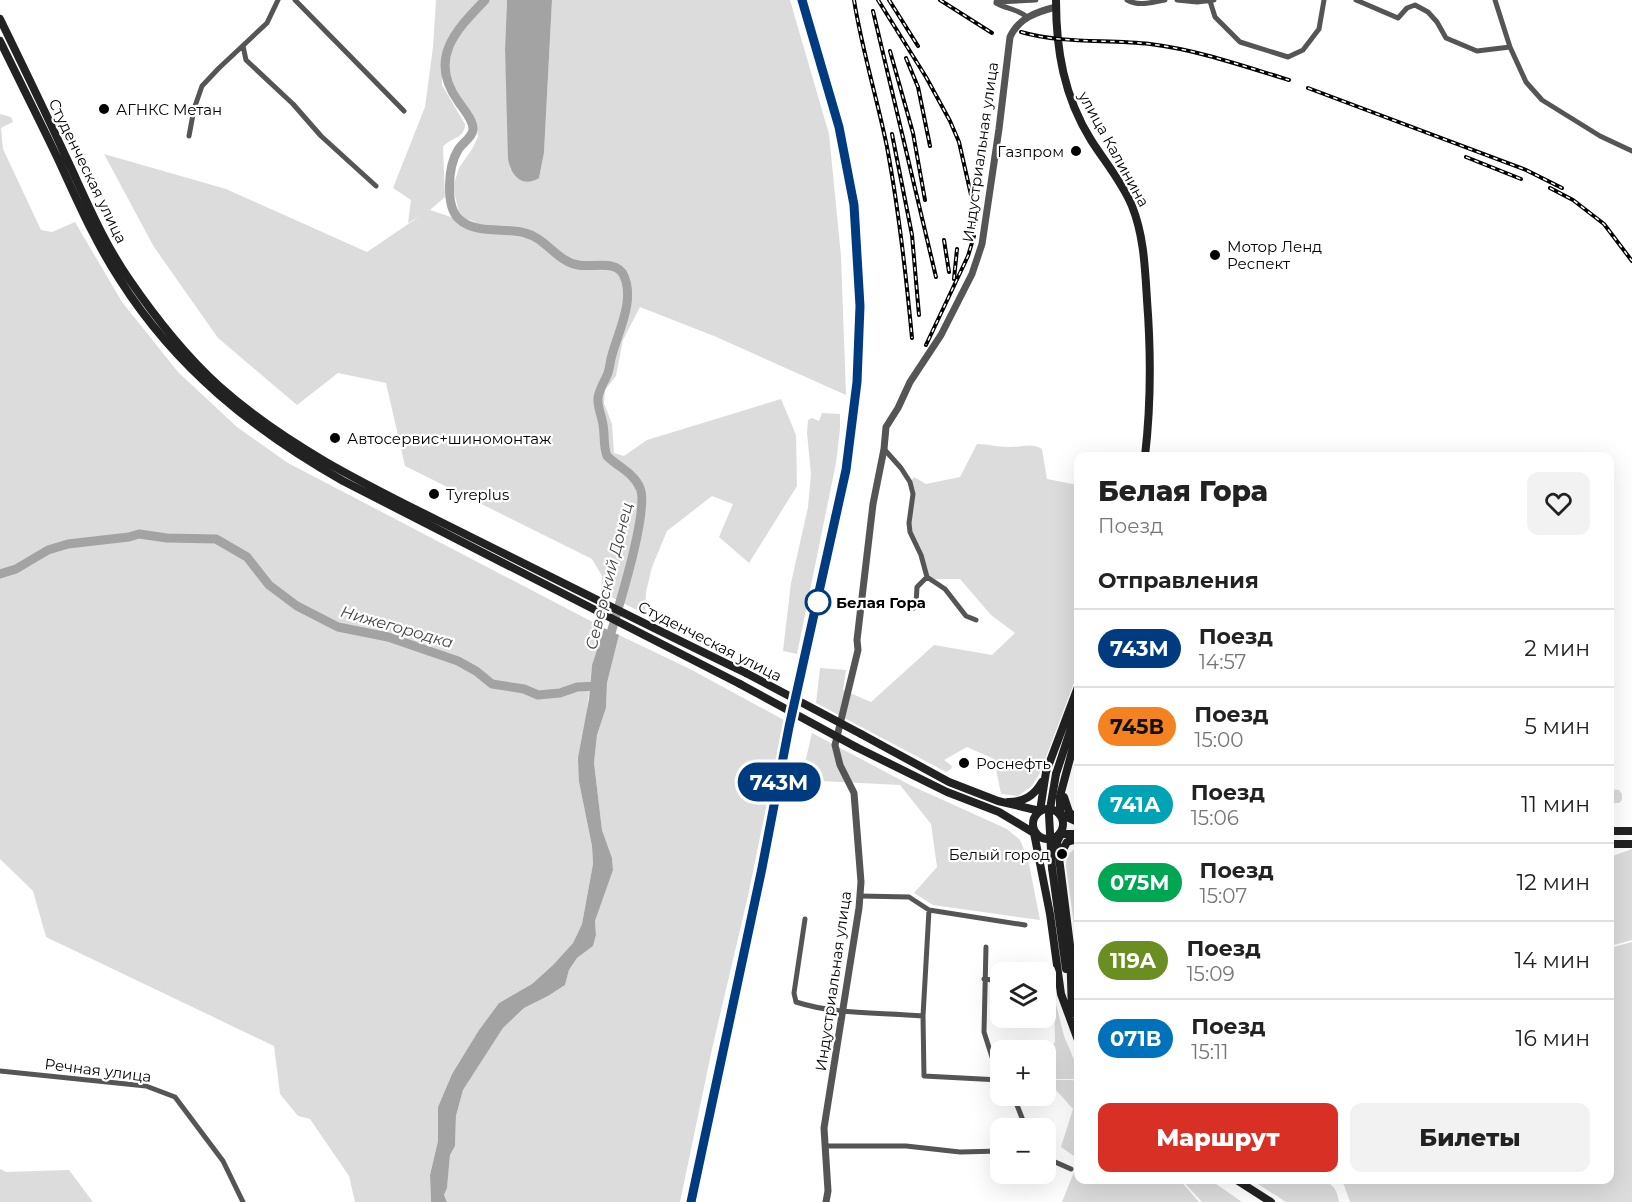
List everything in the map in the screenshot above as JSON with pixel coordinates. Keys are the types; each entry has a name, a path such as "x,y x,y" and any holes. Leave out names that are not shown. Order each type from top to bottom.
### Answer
{"main road":[{"name":"улица Калинина","path":"1056,4 1059,54 1069,96 1090,139 1117,177 1131,204 1142,238 1149,332 1149,406 1145,452"},
{"name":"Студенческая улица","path":"0,19 85,201 108,246 128,278 158,318 218,385 247,409 294,443 340,470 746,673 949,782 998,801 1040,811"},
{"name":"Студенческая улица","path":"0,41 84,216 119,280 182,359 211,389 261,430 312,463 582,605 740,684 856,747 947,792 999,812 1034,833"},
{"path":"998,801 1014,802 1036,792 1046,772 1074,698"},
{"path":"1072,1019 1053,868 1049,815 1056,774 1074,719"},
{"path":"1072,1019 1070,945 1057,842 1064,822 1060,814 1060,796 1074,744"},
{"path":"1069,762 1064,794 1068,812 1074,817"},
{"path":"1046,772 1040,811 1033,820 1034,833 1050,914 1061,994 1074,1026"},
{"path":"1040,811 1054,811 1074,819"},
{"path":"1614,831 1632,831"},
{"path":"1034,833 1046,839 1061,834 1074,836"},
{"path":"1058,859 1062,848 1074,839"},
{"path":"1614,844 1632,844"},
{"path":"1243,1184 1271,1202"}],"street":[{"path":"189,136 194,109 202,86 267,23 278,0"},
{"path":"296,0 404,111"},
{"path":"995,1 1036,0"},
{"path":"1127,0 1131,3 1147,4 1165,0"},
{"path":"1177,0 1212,0 1215,17 1240,42 1288,57 1303,50 1319,29 1324,0"},
{"path":"1356,0 1398,18 1407,8 1415,5 1428,12 1446,38 1477,51 1510,47"},
{"path":"1377,9 1380,0"},
{"path":"1495,0 1510,47 1526,82 1542,100 1600,136 1632,152"},
{"path":"995,1 1027,17 1056,4"},
{"name":"Индустриальная улица","path":"826,1202 828,1191 824,1128 861,882 854,793 840,765 835,746 858,650 857,640 873,504 884,449 885,427 940,335 972,274 982,244 1010,36 1014,28 1027,17"},
{"path":"243,45 246,60 293,104 321,136 376,186"},
{"path":"884,449 902,468 910,482 913,494 910,532 927,577 945,589 966,616 976,620"},
{"path":"914,608 917,587 927,577"},
{"path":"860,896 909,897 929,910 1025,925"},
{"path":"929,910 923,1016 924,1076 990,1079"},
{"path":"805,920 794,993 796,1002 843,1011 923,1016"},
{"path":"986,947 984,1032 990,1051"},
{"path":"984,978 990,979"},
{"name":"Речная улица","path":"0,1071 146,1086 175,1097 223,1161 243,1202"},
{"path":"825,1146 906,1146 960,1152 990,1151"},
{"path":"1056,1162 1071,1169"}],"shaded area":[{"path":"436,0 507,0 505,49 510,169 539,178 544,153 552,0 790,0 829,134 841,256 846,395 714,336 640,307 623,340 616,376 605,390 604,403 612,424 614,453 624,456 647,440 781,399 796,435 797,486 749,563 719,537 733,504 712,496 667,531 652,567 646,592 645,614 601,592 602,576 592,559 405,466 386,383 338,373 297,405 218,338 154,247 104,154 226,189 367,252 420,216 408,223 411,200 393,188 425,107 433,47","holes":["442,57 451,83 476,121 478,137 459,168 453,187 459,213 463,218 476,222 460,220 430,210 445,197 443,147 463,133 465,124 442,85"]},
{"path":"507,0 552,0 544,153 539,178 527,182 518,179 508,159 505,49"},
{"path":"0,114 11,117 13,122 1,128 3,149 41,230 52,232 75,222 122,302 178,372 237,427 288,463 604,628 592,665 579,782 592,846 593,864 582,924 573,943 553,965 532,984 499,1003 452,1074 438,1107 438,1141 430,1175 431,1202 355,1202 349,1176 310,1119 298,1116 280,1094 274,1046 46,937 33,891 0,859"},
{"path":"822,413 840,414 840,429 836,463 797,654 783,651 791,583 808,507 811,474 808,420 812,418 819,421"},
{"path":"977,444 1004,447 1030,446 1042,449 1047,479 1074,484 1074,683 1040,773 1032,786 1018,796 1001,794 994,759 967,747 944,760 952,766 946,772 816,703 820,668 846,670 843,690 871,702 934,645 992,655 1015,633 991,615 960,579 934,579 928,576 911,531 911,481 914,477 926,484 960,477"},
{"path":"604,628 619,635 607,683 606,708 597,735 594,763 602,830 612,858 613,870 595,921 596,935 593,946 577,958 569,970 565,985 524,1008 503,1028 463,1090 456,1116 455,1146 450,1155 447,1188 444,1195 447,1202 431,1202 430,1175 438,1141 438,1107 452,1074 499,1003 532,984 553,965 573,943 582,924 593,864 592,846 579,782 578,758 589,699 592,665"},
{"path":"619,635 690,669 784,720 748,896 712,1049 680,1202 447,1202 444,1195 450,1155 455,1146 456,1116 463,1090 503,1028 524,1008 565,985 569,970 577,958 593,946 596,935 595,921 613,869 612,858 602,830 594,763 597,735 606,708 607,683"},
{"path":"812,733 912,786 1007,829 1020,840 1028,859 1040,920 933,905 914,893 937,867 931,824 900,785 801,780"},
{"path":"1614,789 1619,790 1622,794 1622,800 1614,803"},
{"path":"1632,849 1632,940 1614,945 1614,856"},
{"path":"1074,850 1074,924 1066,866"},
{"path":"1632,942 1632,1202 1350,1202 1343,1184 1614,1184 1614,947"},
{"path":"1056,1004 1064,1036 1074,1060 1074,1079 1056,1079"},
{"path":"1056,1080 1073,1080 1074,1156 1061,1147 1073,1109 1056,1090"},
{"path":"0,1169 6,1172 69,1170 93,1202 0,1202"},
{"path":"1074,1172 1074,1184 1183,1184 1199,1202 1062,1202"},
{"path":"1186,1184 1216,1184 1242,1202 1202,1202"},
{"path":"1258,1184 1330,1184 1339,1202 1286,1202"}],"waterway":[{"name":"Северский Донец","path":"485,0 455,35 445,59 445,72 449,86 473,125 471,135 458,150 450,175 450,196 455,213 459,219 474,227 517,231 532,236 570,263 616,268 621,271 627,286 627,306 598,401 607,456 634,478 640,488 642,500 631,563 608,643"},
{"name":"Нижегородка","path":"0,574 16,569 48,550 68,544 139,534 167,538 216,539 247,557 269,585 297,606 338,627 388,637 458,661 476,671 492,684 524,689 538,695 560,693 577,687 598,686"}],"railway":[{"path":"687,1202 842,470 851,407 857,307 850,206 835,128 798,0"},
{"path":"854,0 891,171 902,242 912,338"},
{"path":"878,0 926,77 950,121 959,142 974,208 974,236 968,256 926,345"},
{"path":"889,0 918,46"},
{"path":"940,0 992,33"},
{"path":"873,11 936,277"},
{"path":"1021,32 1052,38 1150,44 1186,50 1289,80"},
{"path":"890,51 913,133 925,200"},
{"path":"906,58 918,87 930,146"},
{"path":"1308,88 1526,170 1562,188"},
{"path":"892,134 912,235 919,315"},
{"path":"1466,157 1521,179"},
{"path":"1550,188 1573,200 1604,224 1632,261"},
{"path":"944,240 949,272"},
{"path":"954,279 957,249"}],"train":[{"name":"743М","path":"691,1202 762,868 789,727 846,470 857,382 860,306 854,205 839,127 802,0"}],"place":[{"name":"АГНКС Метан","path":"104,109"},
{"name":"Газпром","path":"1076,151"},
{"name":"Мотор Ленд Респект","path":"1215,255"},
{"name":"Автосервис+шиномонтаж","path":"335,438"},
{"name":"Tyreplus","path":"434,494"},
{"name":"Белая Гора","path":"818,602"},
{"name":"Роснефть","path":"964,763"},
{"name":"Белый город","path":"1062,854"}]}
